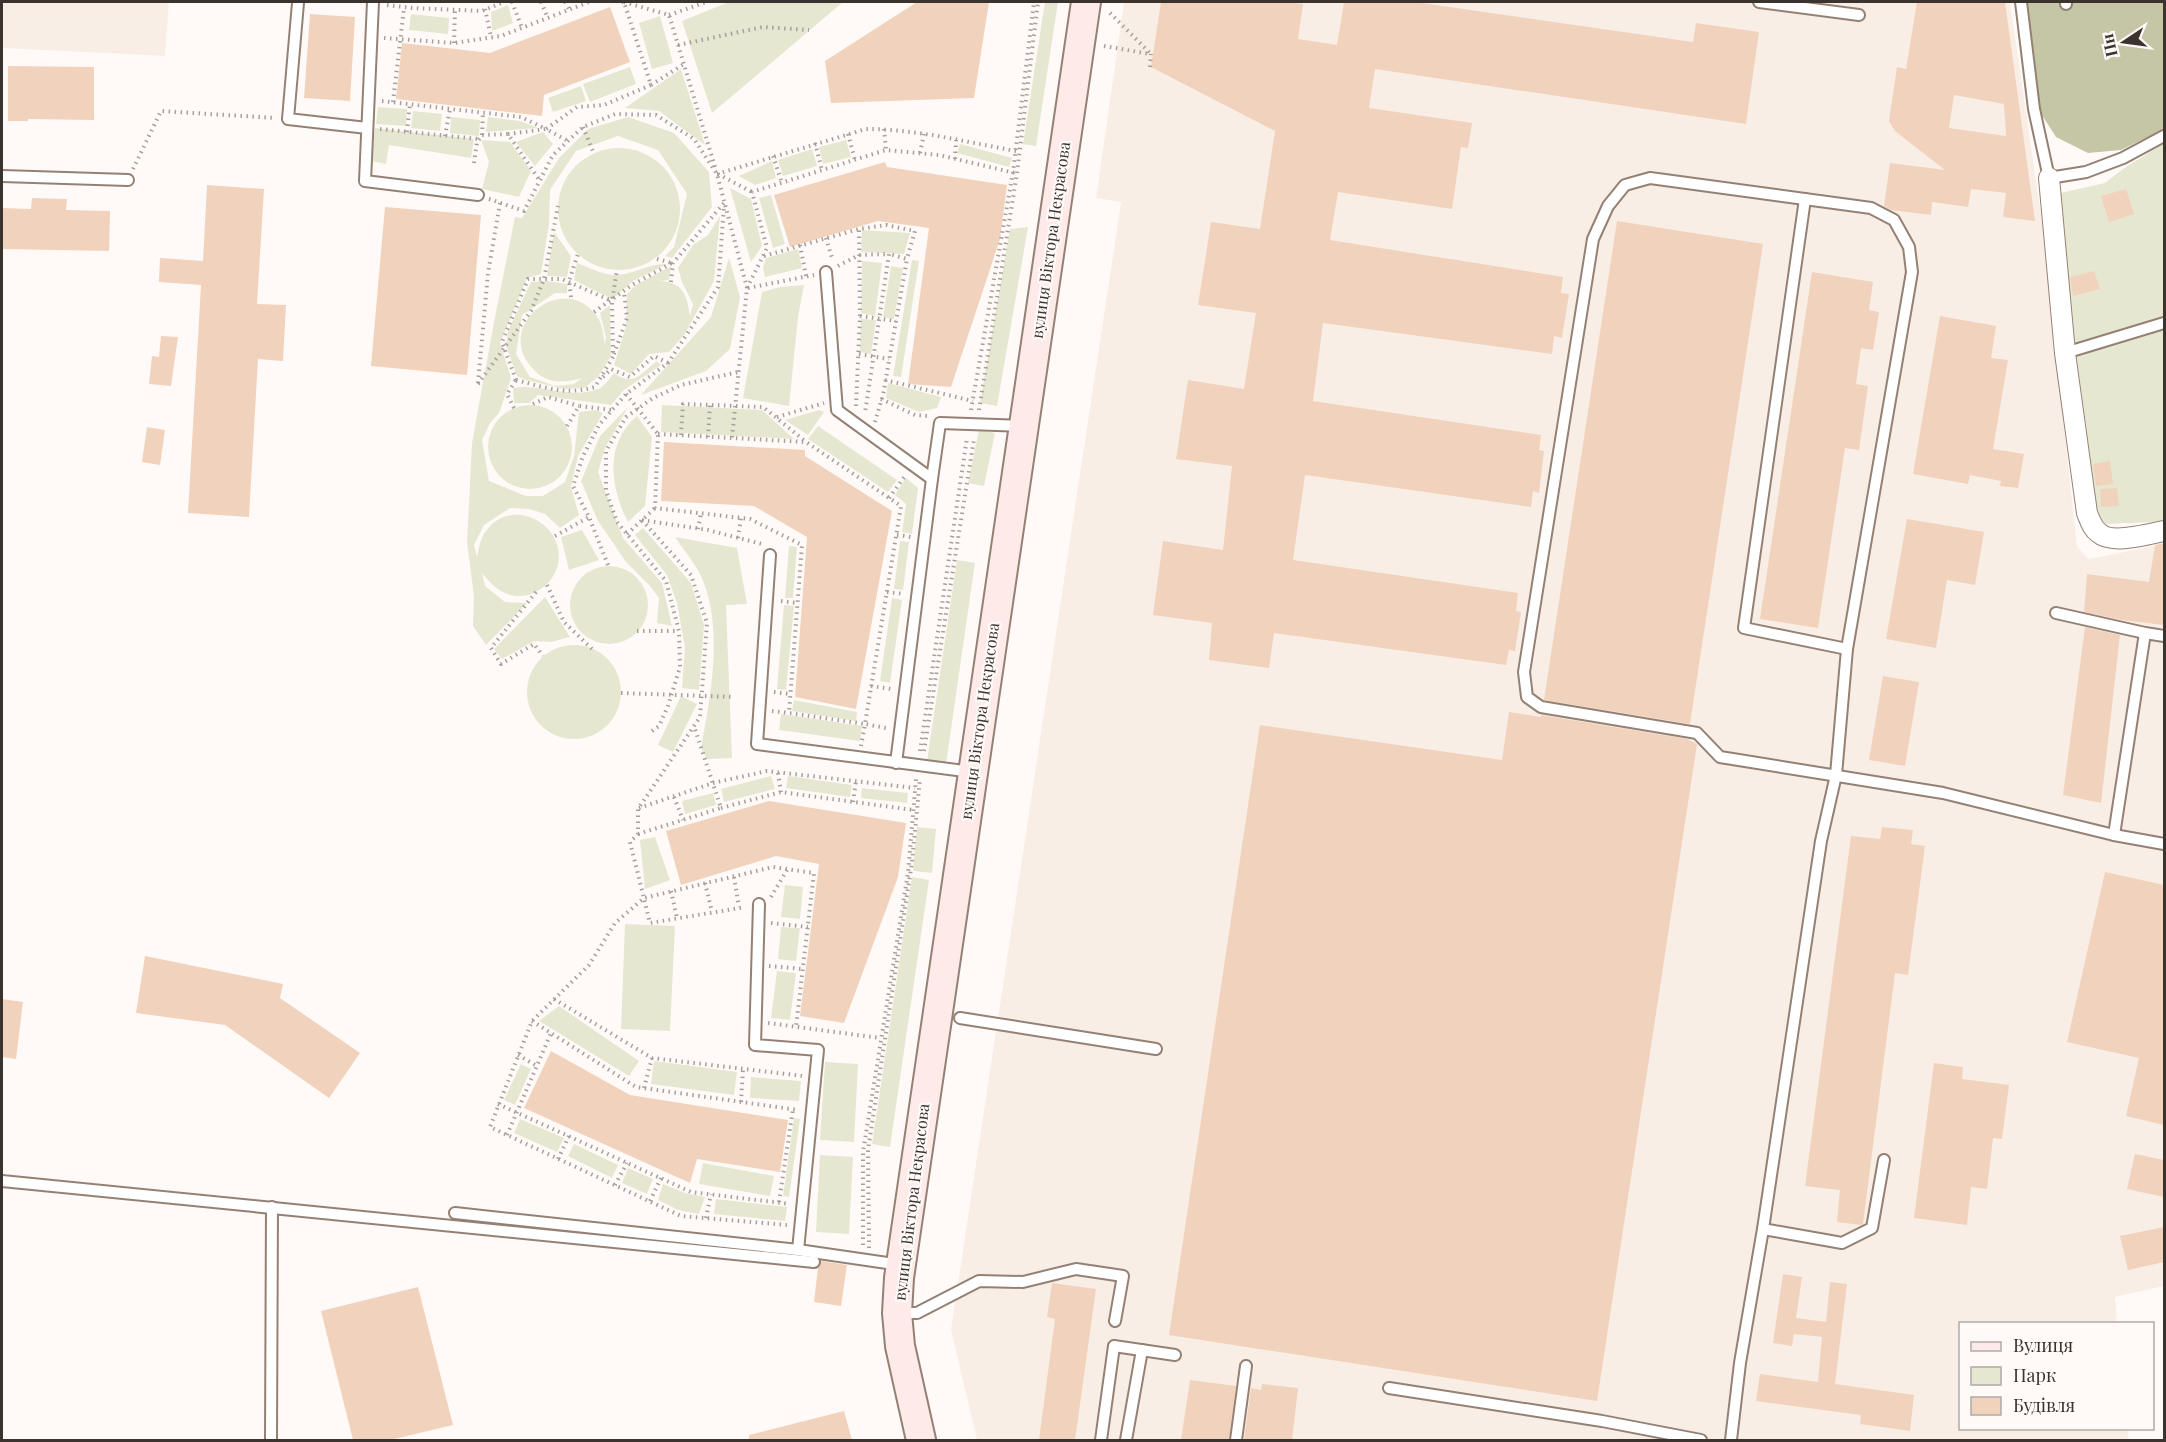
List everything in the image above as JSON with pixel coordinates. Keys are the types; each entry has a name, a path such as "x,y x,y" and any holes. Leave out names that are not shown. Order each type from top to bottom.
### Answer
{"main road":[{"name":"вулиця Віктора Некрасова","path":"921,1440 900,1346 897,1313 901,1265 1023,426 1098,7"}],"street":[{"path":"2049,178 2065,353 2087,513 2092,526 2101,535 2112,539 2164,531"}],"lane":[{"path":"373,2 364,182 478,195"},
{"path":"1759,2 1859,15"},
{"path":"2021,2 2034,109 2049,178 2086,172 2123,158 2164,136"},
{"path":"298,3 288,119 367,128"},
{"path":"2,176 128,180"},
{"path":"1731,1440 1740,1363 1763,1229 1821,841 1836,775 1848,649 1912,272 1909,247 1894,220 1871,208 1650,178 1625,185 1608,206 1593,239 1524,672 1527,697 1541,706 1697,733 1720,757 1836,775 1943,793 2164,844"},
{"path":"1805,199 1744,628 1848,649"},
{"path":"826,272 837,410 932,479"},
{"path":"2065,353 2164,323"},
{"path":"896,763 940,423 1023,426"},
{"path":"770,555 757,744 972,772"},
{"path":"2056,613 2164,636"},
{"path":"2114,834 2145,633"},
{"path":"759,904 755,1045 818,1050 798,1245"},
{"path":"960,1018 1156,1048"},
{"path":"1763,1229 1842,1243 1872,1228 1884,1160"},
{"path":"2,1181 814,1262"},
{"path":"271,1440 272,1207"},
{"path":"455,1213 798,1245 901,1265"},
{"path":"897,1313 917,1312 979,1281 1023,1282 1076,1269 1123,1276 1115,1321"},
{"path":"1101,1440 1114,1346 1175,1355"},
{"path":"1126,1440 1142,1350"},
{"path":"1236,1440 1246,1366"},
{"path":"1389,1388 1602,1421 1701,1440"}],"path":[{"path":"373,2 404,8 455,10 485,9 504,2"},
{"path":"512,2 522,28"},
{"path":"541,2 548,18"},
{"path":"565,2 569,9"},
{"path":"371,38 453,43 501,36 589,2"},
{"path":"619,2 669,15 706,2"},
{"path":"624,2 651,85"},
{"path":"853,1242 864,1242 863,1152 908,873 915,788 1015,173 1036,2"},
{"path":"1098,7 1151,54"},
{"path":"393,103 404,8"},
{"path":"485,9 491,37"},
{"path":"453,43 455,10"},
{"path":"669,15 717,174 747,288"},
{"path":"678,45 763,27 809,30"},
{"path":"1104,46 1151,54"},
{"path":"1150,67 1151,54"},
{"path":"367,128 480,137 546,129 577,107 604,105 651,85 684,64"},
{"path":"368,100 521,117 568,141"},
{"path":"407,132 410,105"},
{"path":"445,136 450,109"},
{"path":"128,180 161,111 288,119"},
{"path":"474,163 483,113"},
{"path":"478,195 524,212 553,155 583,127 615,114 656,115 694,139 717,174 752,192 886,150 955,159 1015,173"},
{"path":"583,127 594,154"},
{"path":"717,174 866,129 924,134 1017,152"},
{"path":"884,129 886,150"},
{"path":"848,134 855,160"},
{"path":"920,153 924,134"},
{"path":"508,135 540,181"},
{"path":"955,159 956,140"},
{"path":"815,143 822,170"},
{"path":"773,156 782,183"},
{"path":"869,1260 868,1150 912,862 920,766 973,425 973,401 1015,173"},
{"path":"732,438 747,288 767,248 752,192"},
{"path":"594,312 632,285 673,263 724,202"},
{"path":"608,565 589,517 573,486 583,456 599,425 626,394 668,363 718,287 724,202"},
{"path":"500,203 488,273 478,384 531,311 544,279 558,206"},
{"path":"763,256 859,229 886,225 915,231 907,260 882,399 867,432"},
{"path":"852,421 857,401 859,354 859,229"},
{"path":"826,238 835,267 859,255 889,254 907,260"},
{"path":"800,245 806,276"},
{"path":"571,297 569,282 578,254"},
{"path":"867,432 889,254"},
{"path":"657,259 673,263"},
{"path":"671,282 673,263"},
{"path":"613,357 612,301 617,270"},
{"path":"747,288 826,272"},
{"path":"516,380 502,342 528,279 562,279 612,301"},
{"path":"516,380 563,392 578,392 595,387 613,357 627,318 624,292"},
{"path":"860,316 896,321"},
{"path":"859,354 889,359"},
{"path":"598,381 611,369 630,377 654,356 668,363"},
{"path":"652,731 658,726 672,694 680,667 679,631 666,581 617,522 606,491 606,451 626,417 653,398 681,385 738,372"},
{"path":"514,408 507,394 516,380"},
{"path":"885,380 973,401"},
{"path":"626,394 658,434 655,508 627,534"},
{"path":"533,404 548,397 579,406 612,410"},
{"path":"882,399 915,415 937,417"},
{"path":"776,417 836,400"},
{"path":"681,435 683,404 763,407 806,442 902,506 865,724"},
{"path":"708,437 710,405"},
{"path":"567,426 579,406"},
{"path":"658,434 806,442"},
{"path":"889,498 913,465"},
{"path":"655,508 750,519 802,545 789,713"},
{"path":"698,529 702,513"},
{"path":"555,536 589,517"},
{"path":"738,538 741,518"},
{"path":"642,520 698,529 767,545 770,555"},
{"path":"638,834 638,809 700,717 707,623 691,575 642,520"},
{"path":"897,535 915,538"},
{"path":"547,585 564,622 592,648"},
{"path":"536,592 491,648 501,664 534,644 543,656"},
{"path":"887,592 907,595"},
{"path":"780,601 798,603"},
{"path":"638,631 679,631"},
{"path":"871,686 895,690"},
{"path":"774,692 790,694"},
{"path":"621,693 734,697"},
{"path":"772,711 900,730"},
{"path":"694,725 721,808"},
{"path":"638,809 713,783 767,771 915,788"},
{"path":"778,772 781,792"},
{"path":"853,802 856,781"},
{"path":"788,870 768,902 650,923 630,842 638,834 781,792 913,810"},
{"path":"674,797 683,820"},
{"path":"734,877 740,908"},
{"path":"705,883 712,912"},
{"path":"671,891 677,918"},
{"path":"644,898 615,923 589,964 532,1021 490,1127 681,1216 789,1225"},
{"path":"768,922 808,927"},
{"path":"766,965 803,969"},
{"path":"554,999 652,1058 807,1076"},
{"path":"532,1021 636,1087 805,1111"},
{"path":"764,1023 880,1038"},
{"path":"507,1135 551,1033"},
{"path":"518,1055 537,1066"},
{"path":"644,1088 652,1058"},
{"path":"741,1102 743,1069"},
{"path":"498,1104 691,1192 792,1204 788,1239 798,1245"},
{"path":"779,1202 793,1109"},
{"path":"558,1159 569,1136"},
{"path":"615,1185 627,1163"},
{"path":"650,1201 661,1178"},
{"path":"705,1218 711,1194"}],"shaded area":[{"path":"2,2 169,2 165,56 2,48"},
{"path":"1124,2 2010,2 2042,222 2077,547 2089,559 2164,544 2164,1286 2115,1297 2117,1322 1959,1322 1959,1430 2127,1430 2129,1440 977,1440 951,1330 1121,202 1096,198"}],"green space":[{"path":"729,2 843,2 712,113 682,21"},
{"path":"1045,2 1058,2 1036,146 1023,144"},
{"path":"2027,2 2164,2 2164,129 2121,150 2088,153 2056,137 2040,112"},
{"path":"508,5 513,23 492,31 491,12"},
{"path":"411,14 449,18 448,34 409,30"},
{"path":"660,16 673,63 652,69 639,23"},
{"path":"630,67 636,84 590,102 583,84"},
{"path":"681,69 705,145 659,111 625,108"},
{"path":"581,86 586,101 553,112 548,98"},
{"path":"378,107 407,109 406,126 376,124"},
{"path":"413,111 442,114 440,131 411,128"},
{"path":"451,117 480,120 479,136 450,133"},
{"path":"488,117 520,121 538,128 486,132"},
{"path":"628,117 674,133 709,172 712,207 672,258 665,256 674,247 687,194 658,150 618,136 576,151 550,190 549,224 541,274 527,278 500,343 511,378 499,413 490,423 482,440 489,481 526,496 543,496 565,482 574,456 579,412 596,410 603,413 578,456 571,487 579,515 560,528 545,514 529,509 510,508 484,525 474,545 477,557 486,531 497,520 510,515 523,515 547,528 555,539 559,553 557,568 552,578 542,588 528,595 507,594 491,583 482,573 485,586 505,602 527,603 486,645 473,626 474,596 467,543 472,443 515,217 522,218 559,158 588,129"},
{"path":"375,128 474,139 471,158 389,145 386,164 371,161"},
{"path":"543,132 553,144 535,166 516,142"},
{"path":"481,140 510,142 531,171 519,197 482,189 489,162"},
{"path":"846,140 851,157 823,164 819,147"},
{"path":"2164,143 2164,520 2105,524 2094,508 2090,454 2064,265 2060,193 2105,183"},
{"path":"960,144 1012,158 1009,167 957,153"},
{"path":"619,148 642,153 662,166 675,186 680,209 675,232 662,252 642,265 619,270 596,265 576,252 563,232 558,209 563,186 576,166 596,153"},
{"path":"812,149 817,166 783,176 778,160"},
{"path":"772,161 776,178 755,185 739,176"},
{"path":"730,188 751,199 762,246 751,262"},
{"path":"771,195 785,244 773,248 759,198"},
{"path":"720,216 714,281 684,335 669,352 649,354 631,374 614,365 626,327 627,294 636,285 671,266 669,280 659,281 674,284 683,291 690,316 693,304 678,268 693,245 708,235"},
{"path":"1028,227 997,406 980,403 1010,229"},
{"path":"862,230 910,233 904,254 861,252"},
{"path":"554,232 571,256 567,277 547,276"},
{"path":"798,249 802,268 765,277 763,267 766,258"},
{"path":"729,258 740,297 730,349 706,371 641,395 711,317"},
{"path":"912,260 919,261 901,377 893,376"},
{"path":"862,261 882,263 875,316 861,313"},
{"path":"577,263 610,275 667,264 633,281 612,299 574,280"},
{"path":"891,266 903,268 894,319 883,317"},
{"path":"547,281 567,284 567,293 555,293 522,315 516,354 530,377 555,386 574,384 582,378 557,381 545,378 535,371 523,354 521,337 526,321 537,309 551,301 568,299 584,304 598,318 605,344 606,337 600,313 610,305 611,356 598,377 584,388 564,389 517,376 506,345 508,331 531,282"},
{"path":"804,285 798,317 789,406 743,398 762,292 780,287"},
{"path":"861,319 876,320 871,354 860,352"},
{"path":"657,361 661,365 624,390 611,405 538,395 529,403 514,403 513,388 587,392 600,388 614,373 627,379 637,377"},
{"path":"888,383 941,397 937,408 919,412 886,398"},
{"path":"522,405 538,405 554,412 565,423 572,439 569,463 560,477 538,489 522,489 506,482 495,471 488,455 488,439 495,423 506,412"},
{"path":"662,405 762,410 794,439 661,432"},
{"path":"628,407 605,448 598,472 623,538 662,583 672,626 657,623 659,598 626,562 598,521 581,481 600,436"},
{"path":"819,410 824,412 808,435 785,420"},
{"path":"637,416 652,437 645,506 628,522 617,495 613,466 619,439 626,427"},
{"path":"818,426 897,480 888,492 808,439"},
{"path":"979,430 995,433 984,486 968,483"},
{"path":"906,478 918,488 912,534 902,532 906,504 895,495"},
{"path":"643,528 691,583 704,625 699,690 682,688 685,647 677,603 667,575 635,535"},
{"path":"582,530 599,560 569,570 561,537"},
{"path":"675,537 737,548 747,604 726,605 732,758 707,759 701,748 713,661 712,617 701,576"},
{"path":"900,541 909,542 903,590 894,589"},
{"path":"789,546 797,547 793,598 785,598"},
{"path":"957,560 975,563 946,764 927,761"},
{"path":"609,566 624,569 637,577 645,590 648,605 645,620 637,633 624,641 609,644 594,641 581,633 573,620 570,605 573,590 581,577 594,569"},
{"path":"545,597 570,637 551,642 534,641 502,659 494,649"},
{"path":"892,598 902,600 890,683 880,681"},
{"path":"784,605 794,606 786,690 777,689"},
{"path":"574,645 592,648 607,659 618,674 621,692 618,710 607,725 592,736 574,739 556,736 541,725 530,710 527,692 530,674 541,659 556,648"},
{"path":"681,696 697,704 673,752 658,745"},
{"path":"794,700 857,712 856,721 792,711"},
{"path":"781,714 862,726 860,741 779,730"},
{"path":"771,776 775,789 724,802 721,789"},
{"path":"788,776 852,785 850,797 786,788"},
{"path":"862,788 908,793 907,803 861,798"},
{"path":"713,793 716,805 685,814 682,801"},
{"path":"917,827 936,829 932,873 913,871"},
{"path":"655,837 670,880 645,889 640,840"},
{"path":"912,877 929,880 890,1147 872,1144"},
{"path":"785,885 803,887 800,919 781,917"},
{"path":"625,924 675,926 670,1031 621,1029"},
{"path":"781,927 800,928 796,961 778,959"},
{"path":"777,971 796,973 790,1020 771,1018"},
{"path":"559,1006 639,1061 629,1076 539,1021"},
{"path":"654,1061 737,1072 734,1095 651,1084"},
{"path":"825,1062 858,1064 854,1142 820,1140"},
{"path":"521,1064 531,1069 515,1105 504,1100"},
{"path":"751,1077 801,1081 799,1101 750,1098"},
{"path":"794,1118 800,1119 789,1197 783,1196"},
{"path":"520,1119 564,1138 557,1152 514,1133"},
{"path":"574,1144 618,1165 612,1178 568,1156"},
{"path":"820,1155 853,1157 849,1234 816,1232"},
{"path":"703,1163 774,1176 770,1196 699,1184"},
{"path":"628,1168 653,1179 647,1194 622,1183"},
{"path":"663,1184 685,1193 705,1197 699,1214 678,1210 658,1200"},
{"path":"716,1199 787,1207 785,1221 714,1214"}],"building":[{"path":"917,2 989,2 974,98 831,103 825,61"},
{"path":"1161,2 1303,4 1298,39 1337,45 1344,2 1415,2 1693,42 1696,23 1759,32 1746,124 1375,69 1369,108 1472,123 1468,148 1461,147 1452,209 1338,192 1330,240 1563,277 1561,293 1569,294 1562,338 1554,336 1552,354 1323,323 1313,401 1541,435 1539,450 1544,451 1539,493 1533,491 1531,507 1305,475 1293,560 1518,593 1516,611 1521,612 1515,651 1509,650 1506,665 1274,633 1269,668 1209,660 1212,623 1153,615 1163,541 1223,550 1232,466 1176,459 1188,380 1244,389 1256,313 1198,305 1211,222 1260,229 1275,131 1151,67"},
{"path":"1917,2 2005,2 2035,221 2003,217 2006,193 1971,189 1968,207 1932,202 1931,215 1891,210 1884,206 1890,163 1945,170 1895,131 1889,121 1897,67 1906,69","holes":["1954,95 2004,104 2006,136 1949,128"]},
{"path":"610,7 630,62 544,95 542,116 396,99 402,43 490,53"},
{"path":"310,14 355,17 350,101 304,98"},
{"path":"8,66 94,67 94,120 8,121"},
{"path":"885,162 887,167 1007,185 1000,239 951,387 908,384 929,228 878,221 790,247 774,195"},
{"path":"207,185 264,189 257,304 286,305 283,361 258,359 249,517 188,513 201,285 159,282 160,258 203,261"},
{"path":"2126,189 2134,214 2109,222 2101,196"},
{"path":"32,198 67,199 66,210 110,211 109,251 2,249 2,208 31,209"},
{"path":"385,207 481,215 467,375 371,366"},
{"path":"1617,221 1763,244 1690,724 1544,700"},
{"path":"2094,271 2100,289 2073,296 2070,277"},
{"path":"1812,272 1873,282 1869,310 1879,312 1873,350 1861,348 1856,384 1868,386 1859,450 1845,448 1818,628 1760,619"},
{"path":"1940,316 1996,326 1991,358 2008,360 1993,449 2024,454 2018,488 2000,486 2001,481 1970,475 1968,484 1913,474"},
{"path":"161,336 178,337 171,386 149,384 152,356 159,357"},
{"path":"147,427 165,430 160,465 142,462"},
{"path":"664,442 805,450 805,456 892,511 856,709 795,697 807,537 754,506 661,501"},
{"path":"2110,461 2113,484 2096,486 2093,464"},
{"path":"2117,488 2119,506 2101,507 2100,489"},
{"path":"1907,519 1984,532 1975,585 1947,580 1936,648 1886,639"},
{"path":"2164,543 2164,625 2122,620 2084,612 2087,574 2149,582 2155,545"},
{"path":"2085,627 2120,635 2101,803 2063,795"},
{"path":"1883,676 1919,682 1905,766 1869,760"},
{"path":"1509,712 1541,717 1541,715 1687,739 1697,744 1597,1401 1169,1335 1260,725 1502,760"},
{"path":"769,801 906,823 898,877 844,1023 800,1016 819,864 776,856 681,885 666,831"},
{"path":"1882,827 1913,830 1911,844 1925,846 1908,975 1895,973 1863,1224 1861,1225 1837,1222 1840,1190 1805,1186 1851,836 1880,839"},
{"path":"2105,872 2164,885 2164,1125 2126,1116 2139,1058 2067,1042"},
{"path":"145,956 283,984 280,998 360,1053 329,1098 225,1025 136,1013"},
{"path":"2,999 23,1002 16,1059 2,1057"},
{"path":"551,1051 630,1095 788,1120 780,1172 697,1159 690,1183 524,1108"},
{"path":"1934,1063 1963,1067 1962,1079 2009,1085 2002,1139 1993,1138 1987,1189 1971,1187 1967,1225 1914,1218"},
{"path":"2135,1154 2164,1160 2164,1197 2127,1189"},
{"path":"2164,1227 2164,1262 2128,1270 2120,1236"},
{"path":"821,1261 847,1265 841,1306 814,1302"},
{"path":"1783,1274 1802,1277 1796,1318 1826,1322 1830,1282 1847,1284 1835,1384 1914,1395 1910,1431 1860,1424 1861,1415 1756,1401 1760,1374 1818,1382 1822,1337 1794,1334 1792,1346 1773,1343"},
{"path":"1052,1283 1096,1289 1075,1440 1039,1440 1055,1319 1047,1317"},
{"path":"418,1287 453,1425 390,1440 353,1440 321,1311"},
{"path":"1190,1380 1236,1386 1229,1440 1181,1440"},
{"path":"1262,1384 1298,1388 1292,1440 1244,1440 1251,1388 1261,1390"},
{"path":"844,1411 852,1440 749,1440 749,1435"}]}
